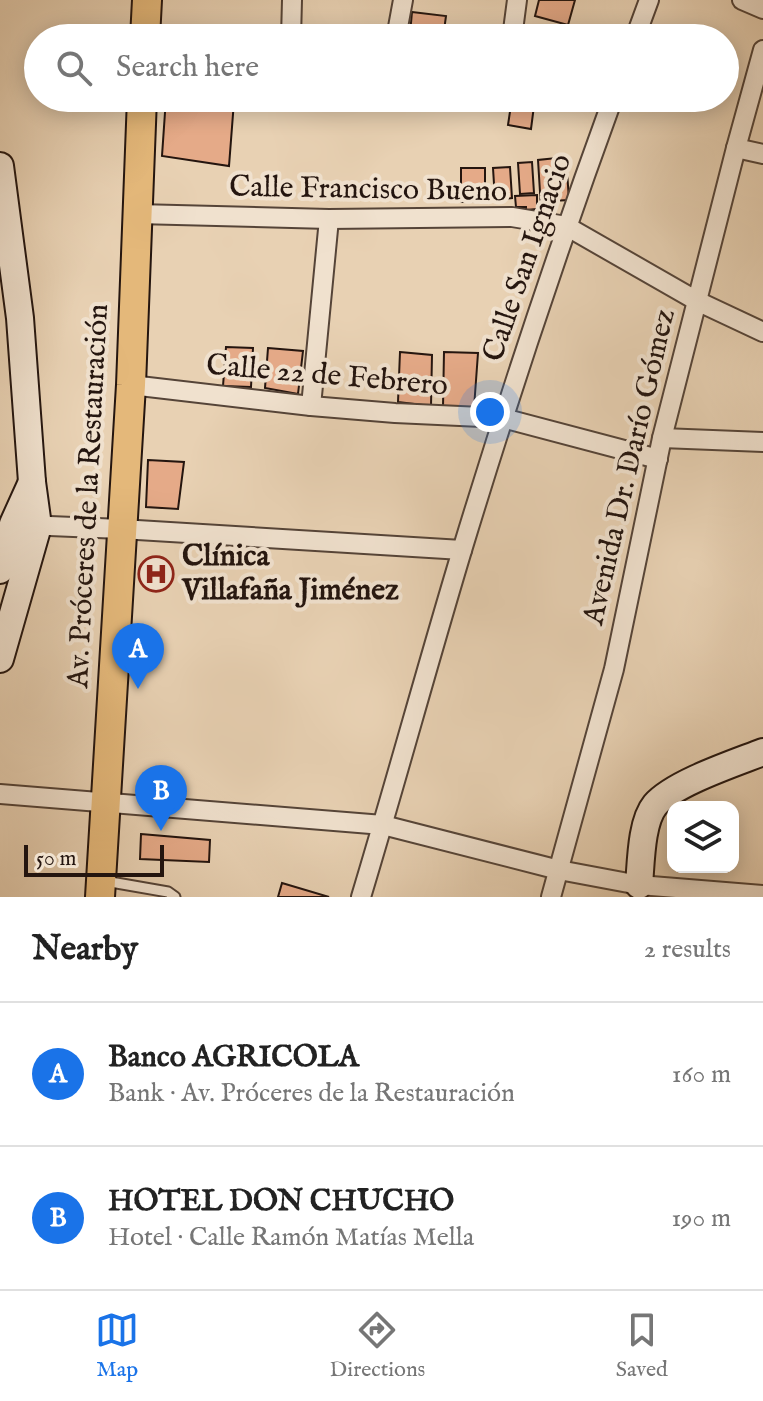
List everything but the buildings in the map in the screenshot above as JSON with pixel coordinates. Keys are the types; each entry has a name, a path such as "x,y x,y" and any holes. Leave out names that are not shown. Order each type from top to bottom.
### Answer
{"main road":[{"path":"147,0 150,24"},
{"name":"Av. Próceres de la Restauración","path":"101,889 131,385 141,112"},
{"path":"0,166 10,319 32,482 0,570"},
{"path":"0,659 17,525"},
{"path":"638,891 645,830 654,806 676,789 763,752"}],"street":[{"path":"291,24 292,0"},
{"path":"399,24 403,0"},
{"path":"514,24 517,0"},
{"path":"640,24 649,0"},
{"path":"742,0 763,9"},
{"name":"Avenida Dr. Darío Gómez","path":"551,897 614,669 662,438 763,50"},
{"name":"Calle San Ignacio","path":"361,897 503,418 566,226 608,112"},
{"path":"736,148 763,154"},
{"name":"Calle Francisco Bueno","path":"137,214 329,219 512,217 566,226 697,301 763,332"},
{"path":"311,406 329,219"},
{"name":"Calle 22 de Febrero","path":"131,385 311,406 503,418 658,459"},
{"path":"662,438 763,442"},
{"path":"17,525 462,550"},
{"path":"0,794 383,825 638,891 763,895"}],"lane":[{"path":"101,889 168,892 175,897"}],"place":[{"name":"Clínica Villafaña Jiménez","path":"156,574"},
{"name":"Banco AGRICOLA","path":"138,689"},
{"name":"HOTEL DON CHUCHO","path":"161,831"}]}
